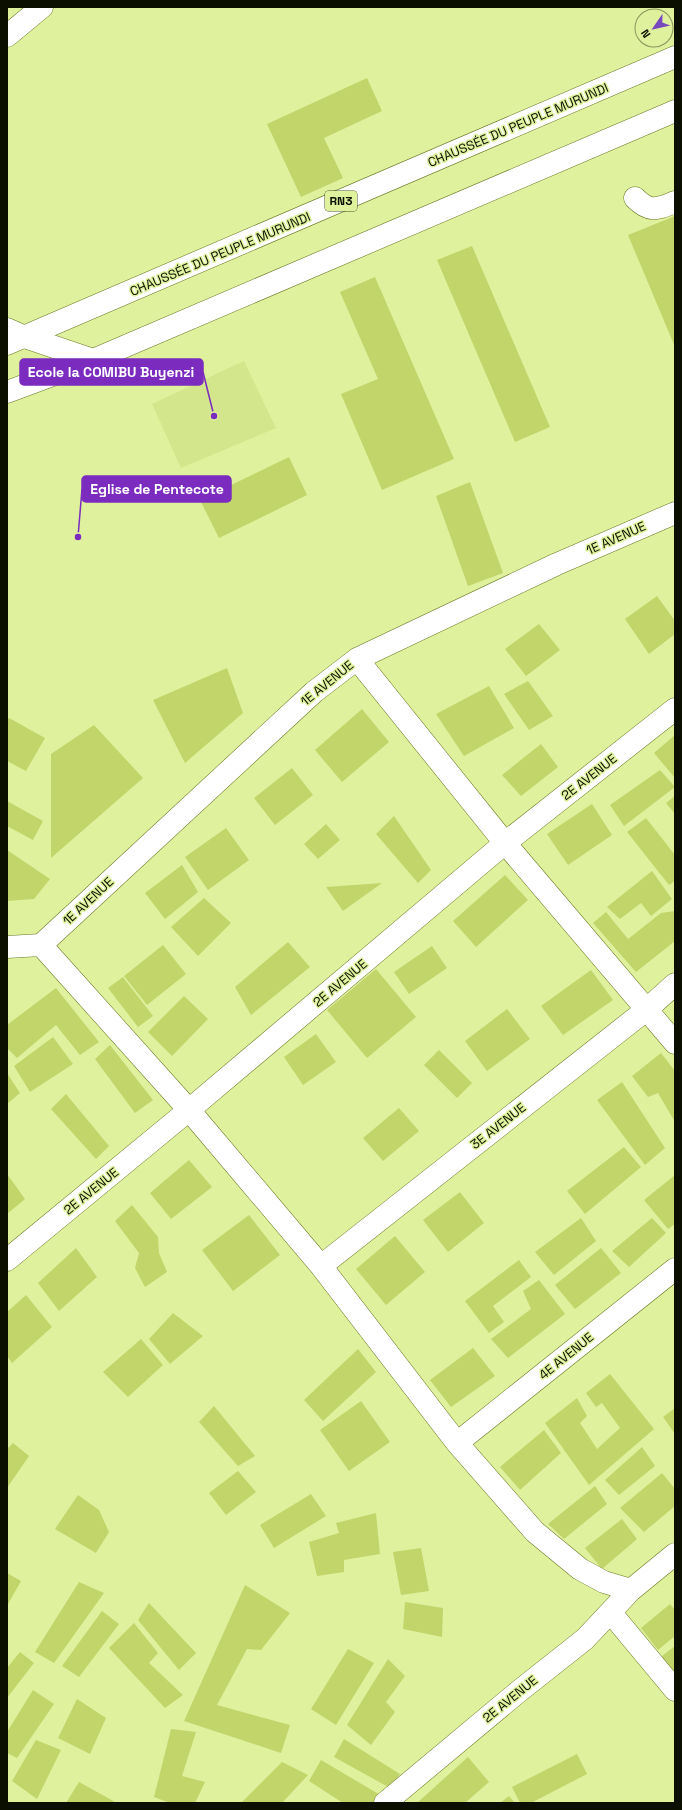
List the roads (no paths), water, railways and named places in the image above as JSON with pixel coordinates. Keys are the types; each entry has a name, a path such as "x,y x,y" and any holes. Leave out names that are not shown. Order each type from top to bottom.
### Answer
{"main road":[{"path":"7,36 42,7"},
{"name":"CHAUSSÉE DU PEUPLE MURUNDI","path":"13,337 675,58"},
{"path":"7,392 93,360 675,110"},
{"path":"635,198 643,207 657,209 675,202"},
{"path":"13,337 93,360"},
{"name":"1E AVENUE","path":"41,945 314,692 357,659 557,564 675,513"},
{"path":"357,659 505,843 675,1043"},
{"name":"2E AVENUE","path":"7,1260 189,1110 505,843 675,709"},
{"path":"7,947 41,945 189,1110 321,1266 457,1443 534,1532 580,1569 604,1582 631,1590"},
{"name":"3E AVENUE","path":"321,1266 646,1010 675,984"},
{"name":"4E AVENUE","path":"457,1443 675,1269"},
{"name":"2E AVENUE","path":"385,1803 518,1692 585,1639 631,1590 675,1554"},
{"path":"611,1613 675,1690"}],"place":[{"name":"Ecole la COMIBU Buyenzi","path":"214,416"},
{"name":"Eglise de Pentecote","path":"78,537"}]}
